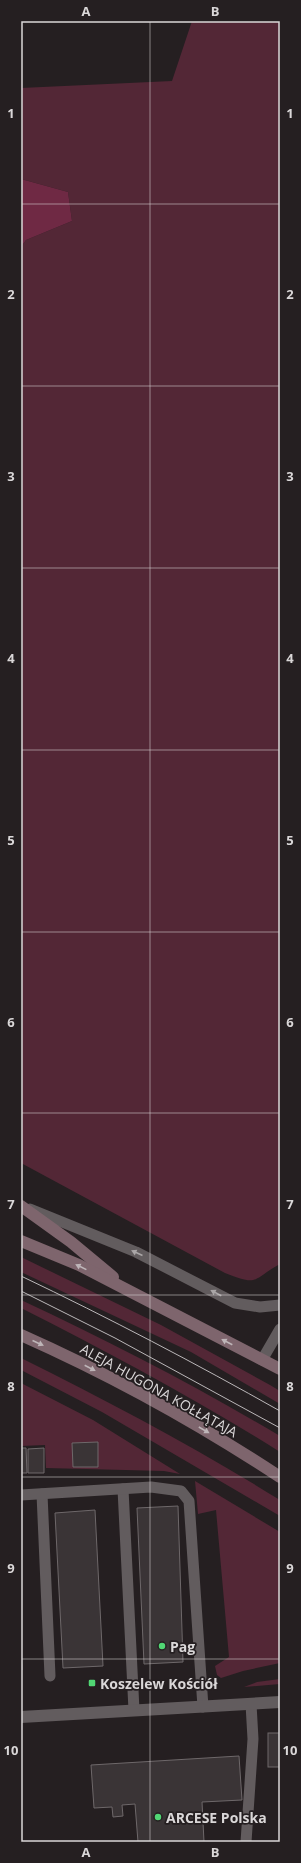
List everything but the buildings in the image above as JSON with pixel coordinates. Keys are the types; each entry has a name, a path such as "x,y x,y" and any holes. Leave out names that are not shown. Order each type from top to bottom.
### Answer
{"main road":[{"path":"22,1206 71,1242 128,1290"},
{"path":"21,1241 79,1266 128,1290 280,1369"},
{"name":"ALEJA HUGONA KOŁŁĄTAJA","path":"21,1335 56,1350 147,1397 245,1454 280,1477"}],"street":[{"path":"21,1717 280,1702"}],"lane":[{"path":"22,1206 136,1252 235,1303 260,1307 280,1305"},
{"path":"262,1360 280,1329"},
{"path":"21,1496 151,1487 181,1491 189,1501 203,1707"},
{"path":"123,1489 134,1710"},
{"path":"42,1494 50,1676"},
{"path":"246,1842 253,1739 251,1704"}],"shaded area":[{"path":"192,21 280,21 280,1264 260,1277 250,1280 244,1280 225,1273 21,1163 21,247 26,240 72,221 68,192 21,179 21,88 172,81"},
{"path":"21,179 68,192 72,221 26,240 21,247"},
{"path":"21,1257 161,1325 270,1385 280,1391 280,1404 191,1352 21,1272"},
{"path":"21,1300 152,1365 216,1399 280,1436 280,1452 217,1413 21,1308"},
{"path":"21,1358 152,1426 217,1462 280,1500 280,1516 102,1412 21,1370"},
{"path":"21,1383 93,1420 180,1474 164,1471 46,1468 45,1445 21,1446"},
{"path":"195,1481 280,1532 280,1663 243,1671 221,1678 217,1675 215,1666 229,1657 216,1510 198,1514"},
{"path":"280,1679 280,1684 244,1687 257,1682"}],"tram line":[{"path":"21,1276 152,1341 280,1411"},
{"path":"21,1291 115,1338 280,1428"}],"place":[{"name":"Pag","path":"162,1646"},
{"name":"Koszelew Kościół","path":"92,1683"},
{"name":"ARCESE Polska","path":"158,1817"}]}
